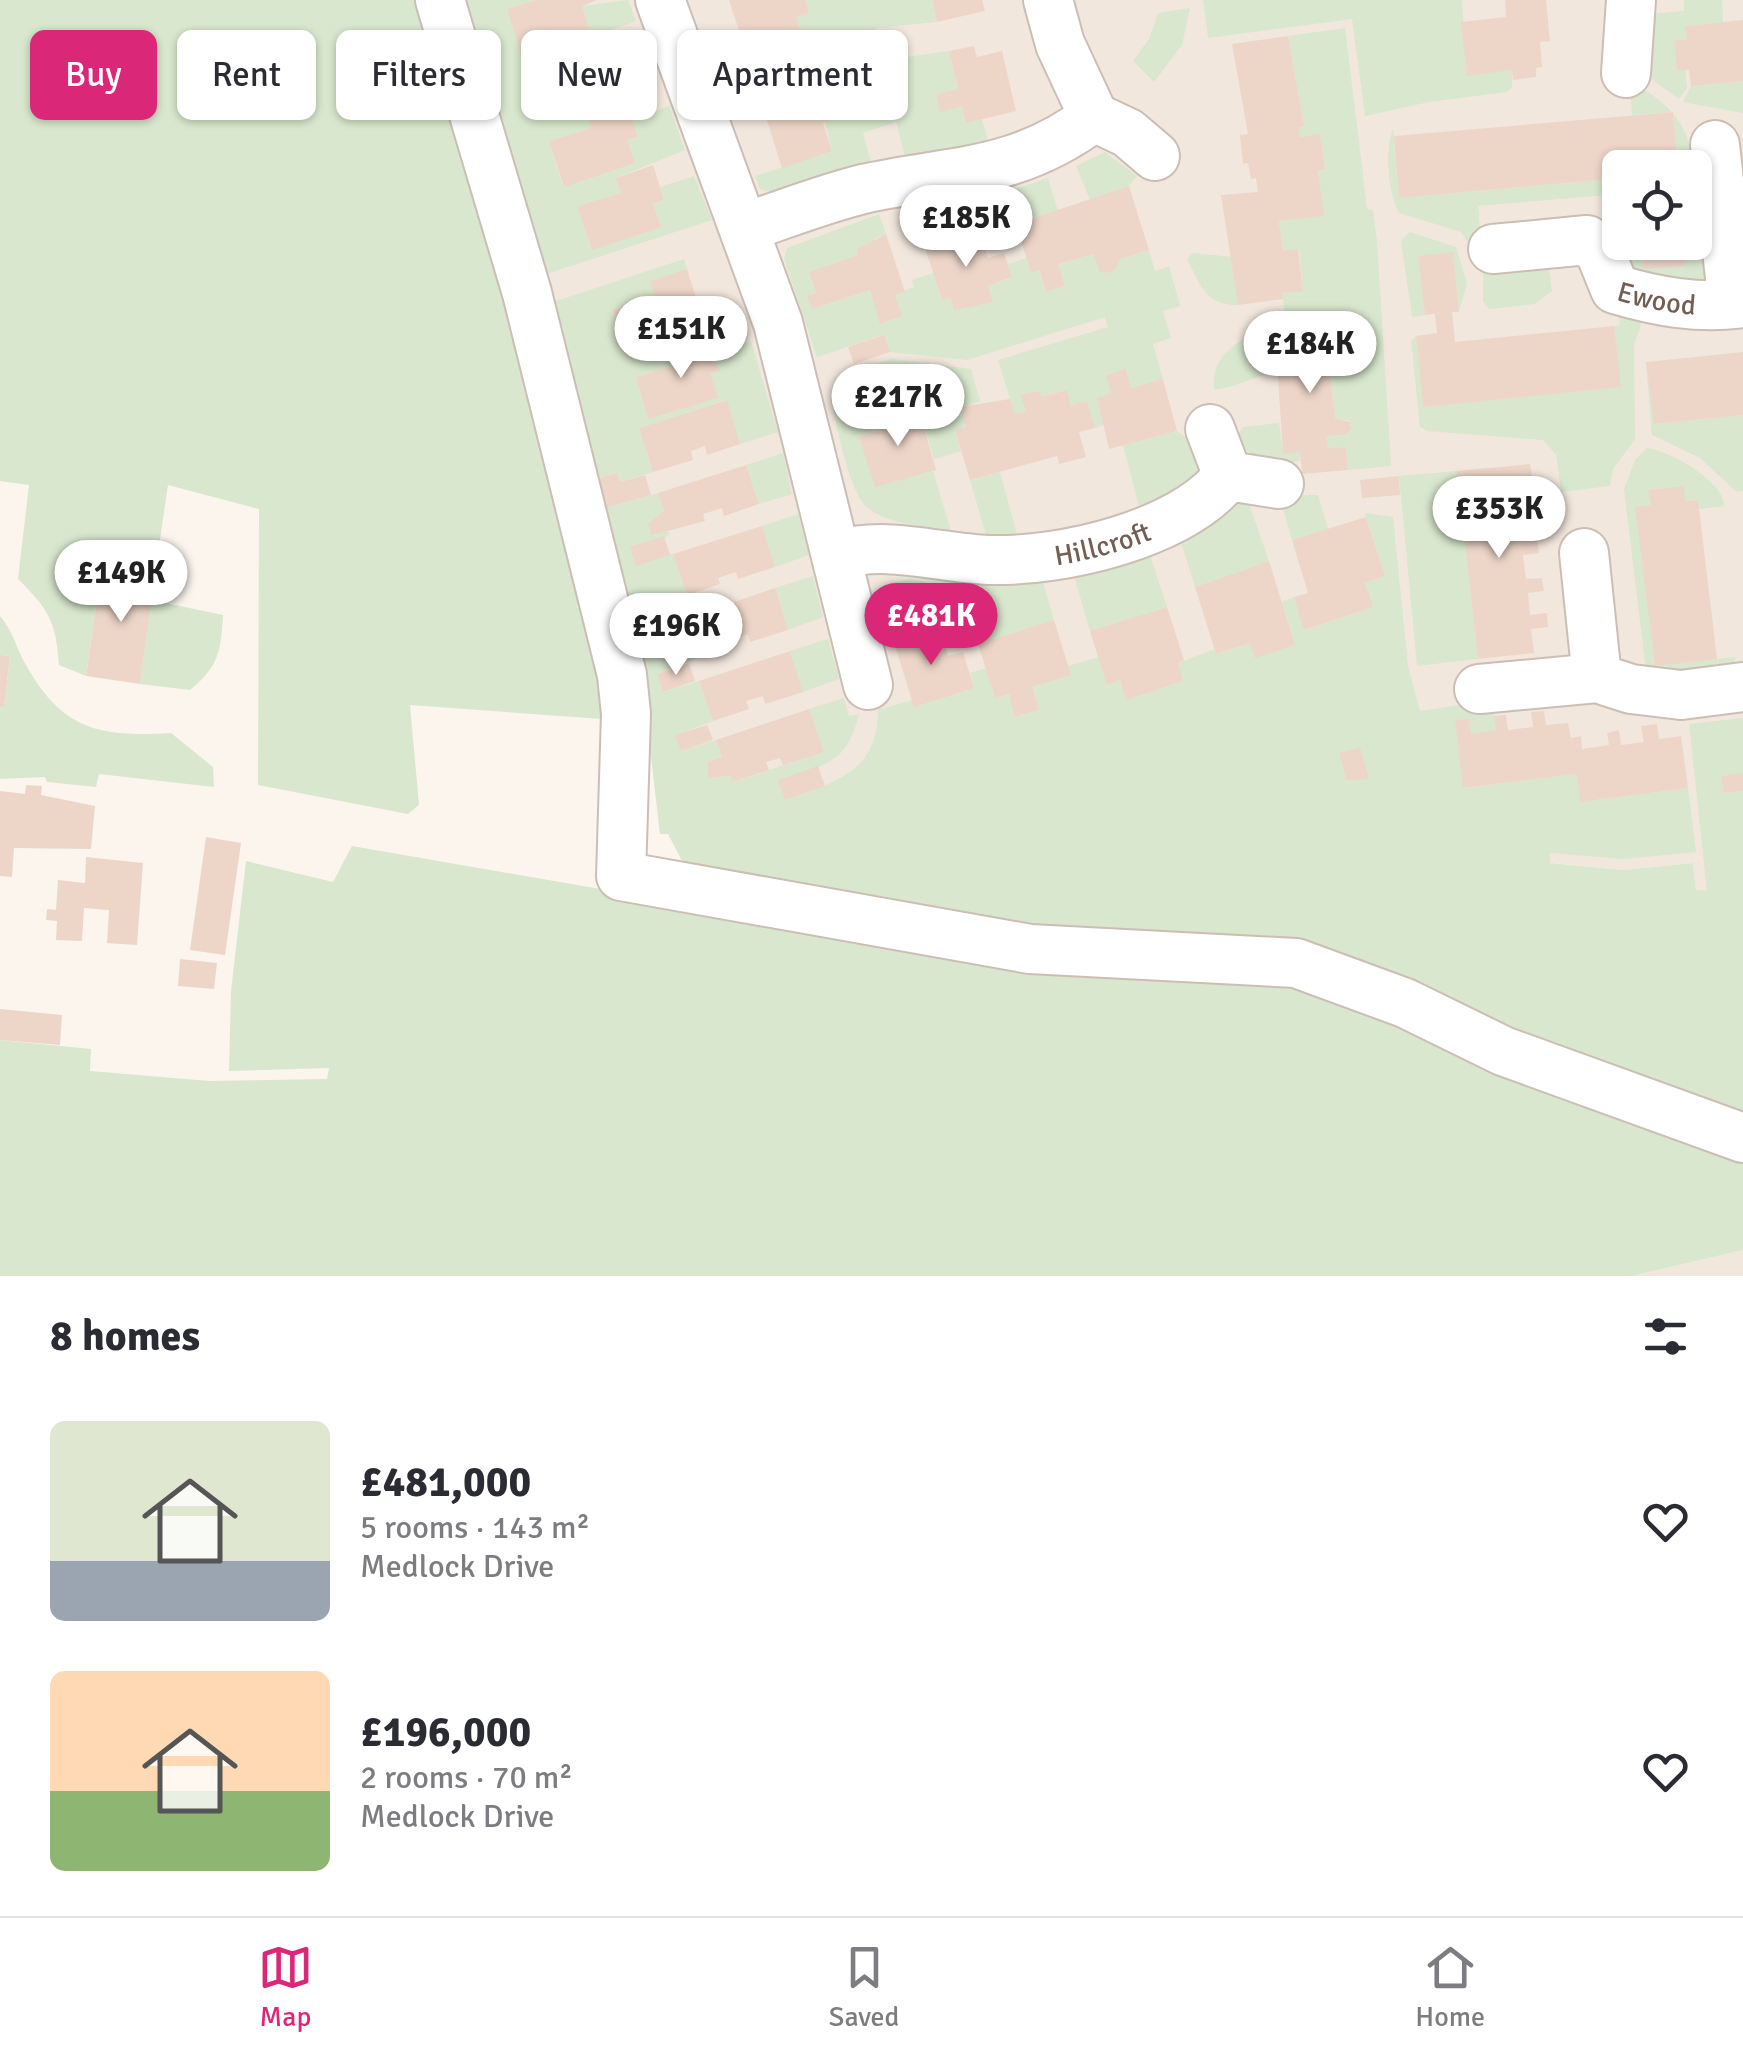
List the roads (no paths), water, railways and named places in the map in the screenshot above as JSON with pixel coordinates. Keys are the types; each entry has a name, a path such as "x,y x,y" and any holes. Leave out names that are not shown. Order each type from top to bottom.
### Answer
{"street":[{"path":"440,0 527,293 622,675 626,714 621,876 1030,949 1296,963 1405,1004 1503,1051 1743,1138"},
{"path":"660,0 746,227 788,358 868,686"},
{"path":"1626,74 1631,0"},
{"path":"1039,15 1094,117 1128,133 1155,156"},
{"path":"746,227 868,188 994,168 1044,149 1094,117"},
{"name":"Ewood","path":"1493,249 1587,240 1600,252 1615,289 1655,300 1738,303 1715,145"},
{"path":"1210,429 1228,476 1279,484"},
{"name":"Hillcroft","path":"837,554 864,547 988,560 1080,551 1194,507 1213,495 1228,476"},
{"path":"1584,553 1596,678"},
{"path":"1480,689 1596,678 1631,689 1682,694 1743,686"}]}
